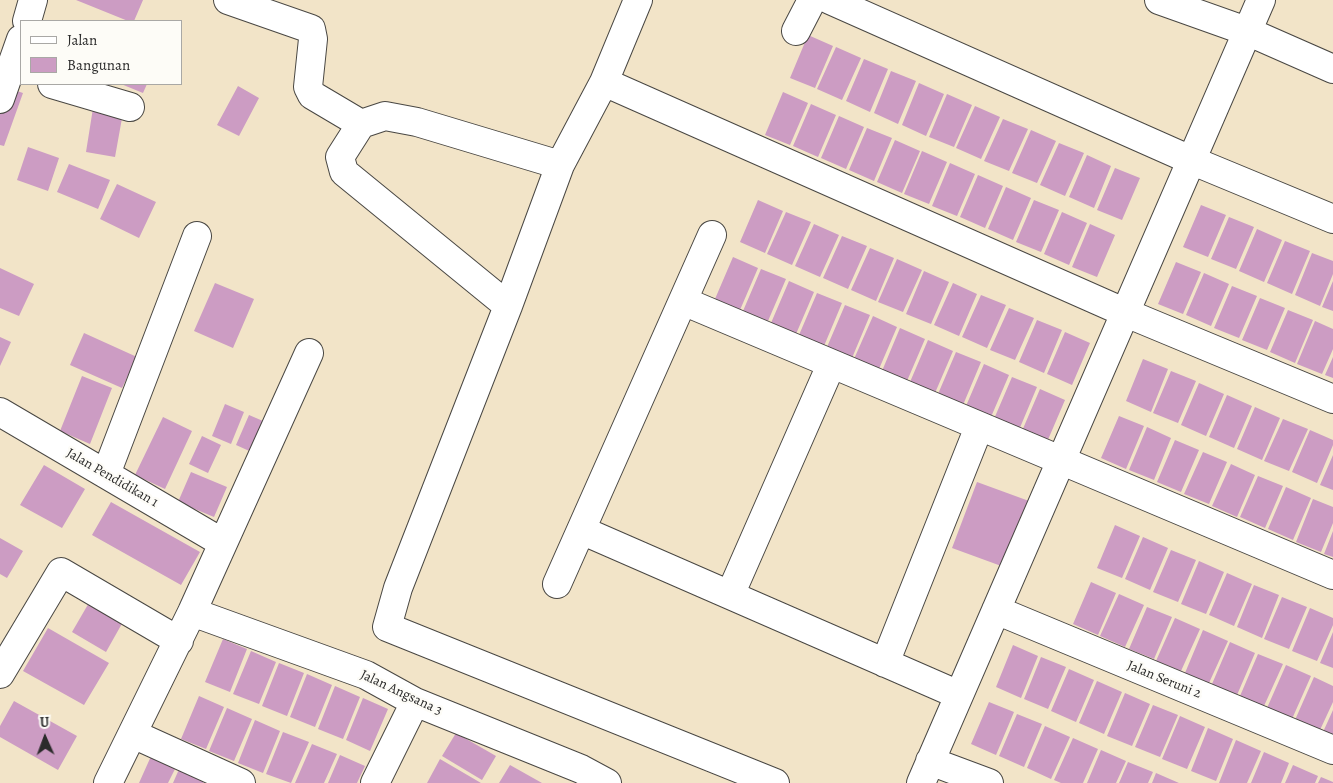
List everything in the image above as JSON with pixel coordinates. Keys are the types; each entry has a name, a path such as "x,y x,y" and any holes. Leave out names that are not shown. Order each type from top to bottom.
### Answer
{"street":[{"path":"27,20 33,0"},
{"path":"228,0 311,29 313,39 308,87 312,95 361,124"},
{"path":"626,27 630,0"},
{"path":"638,0 604,82 560,165 508,306 398,588 387,627 775,783"},
{"path":"796,31 812,0"},
{"path":"830,0 1193,161 1333,219"},
{"path":"1159,0 1249,32 1333,69"},
{"path":"989,783 926,772 1249,32 1261,0"},
{"path":"0,99 16,74 20,46"},
{"path":"604,82 1126,313 1333,399"},
{"path":"56,85 130,106"},
{"path":"508,306 344,172 340,156 361,124 385,116 417,122 560,165"},
{"path":"106,474 197,236"},
{"path":"557,584 712,236"},
{"path":"683,301 980,428 1333,575"},
{"path":"108,783 179,641 309,352"},
{"path":"730,595 831,365"},
{"name":"Jalan Pendidikan 1","path":"0,412 223,543"},
{"path":"885,663 980,428"},
{"path":"581,530 959,695"},
{"path":"0,674 61,572 179,641"},
{"name":"Jalan Seruni 2","path":"996,610 1333,750"},
{"name":"Jalan Angsana 3","path":"192,612 366,675 415,702 578,776 606,783"},
{"path":"375,783 415,702"},
{"path":"133,734 241,783"}],"building":[{"path":"76,0 143,0 134,20 126,20"},
{"path":"808,35 833,46 815,88 790,78"},
{"path":"836,47 861,58 842,100 817,89"},
{"path":"864,59 888,69 870,112 846,101"},
{"path":"891,71 916,81 898,124 874,113"},
{"path":"919,83 944,94 926,136 902,125"},
{"path":"123,85 147,85 143,93"},
{"path":"238,86 259,98 239,136 217,125"},
{"path":"5,87 23,93 4,146 0,145 0,102"},
{"path":"783,92 808,103 790,145 765,135"},
{"path":"947,94 972,105 954,147 929,137"},
{"path":"94,102 124,107 115,157 86,152"},
{"path":"811,104 836,115 818,157 793,146"},
{"path":"975,106 1000,117 981,159 956,148"},
{"path":"839,116 864,127 846,169 821,158"},
{"path":"1003,119 1028,129 1009,171 984,161"},
{"path":"867,128 892,138 874,181 849,170"},
{"path":"1031,130 1056,141 1037,183 1012,173"},
{"path":"895,140 920,151 902,193 877,182"},
{"path":"1059,143 1084,153 1065,196 1040,185"},
{"path":"28,147 59,158 48,191 17,180"},
{"path":"922,151 947,162 929,204 904,194"},
{"path":"1087,155 1111,166 1094,208 1069,197"},
{"path":"950,163 975,174 957,216 932,206"},
{"path":"69,164 110,180 98,209 57,192"},
{"path":"1115,168 1140,178 1122,220 1097,210"},
{"path":"978,175 1003,186 985,228 960,217"},
{"path":"117,184 156,202 139,238 100,219"},
{"path":"1006,187 1031,198 1013,240 988,229"},
{"path":"758,200 783,211 765,253 740,242"},
{"path":"1034,200 1059,210 1041,252 1016,242"},
{"path":"1201,205 1226,215 1208,257 1183,247"},
{"path":"786,212 811,222 792,265 767,254"},
{"path":"1062,212 1087,223 1069,265 1044,254"},
{"path":"1229,217 1254,227 1236,269 1211,259"},
{"path":"814,224 839,235 820,277 795,266"},
{"path":"1090,224 1115,235 1097,277 1072,267"},
{"path":"1257,229 1282,240 1264,282 1239,271"},
{"path":"842,236 867,246 848,289 823,278"},
{"path":"1285,241 1310,251 1292,294 1267,283"},
{"path":"870,248 894,258 876,301 851,290"},
{"path":"1312,253 1333,261 1333,274 1320,306 1295,295"},
{"path":"733,257 758,268 740,310 715,299"},
{"path":"897,259 922,270 903,312 878,302"},
{"path":"1176,262 1201,272 1183,314 1158,304"},
{"path":"0,268 34,284 19,316 0,308"},
{"path":"761,269 786,279 768,321 743,311"},
{"path":"924,271 949,282 931,324 906,314"},
{"path":"1204,273 1229,284 1211,326 1186,315"},
{"path":"789,281 814,292 796,334 771,323"},
{"path":"1333,281 1333,311 1322,307"},
{"path":"215,283 254,299 233,348 194,331"},
{"path":"953,283 977,294 959,336 934,325"},
{"path":"1232,286 1257,296 1239,338 1214,328"},
{"path":"817,293 842,303 824,346 799,335"},
{"path":"981,295 1006,305 987,348 962,337"},
{"path":"1260,298 1285,308 1267,350 1242,340"},
{"path":"845,305 870,315 852,358 827,347"},
{"path":"1009,308 1034,318 1015,360 990,350"},
{"path":"1288,310 1313,320 1295,363 1270,352"},
{"path":"873,316 897,327 879,369 854,359"},
{"path":"1037,320 1062,330 1044,373 1019,362"},
{"path":"1315,321 1333,329 1333,349 1322,374 1297,364"},
{"path":"900,328 925,339 907,381 882,371"},
{"path":"1065,332 1090,343 1072,385 1047,374"},
{"path":"84,333 137,357 122,388 70,365"},
{"path":"0,337 11,342 0,366"},
{"path":"928,340 953,351 935,393 910,382"},
{"path":"956,352 981,362 963,405 938,394"},
{"path":"1333,357 1333,378 1325,375"},
{"path":"1143,359 1168,369 1151,412 1126,401"},
{"path":"984,364 1009,375 991,417 966,406"},
{"path":"1171,371 1196,381 1178,423 1153,413"},
{"path":"82,376 112,388 90,444 60,431"},
{"path":"1012,377 1037,387 1019,430 994,419"},
{"path":"1199,383 1224,394 1206,436 1181,425"},
{"path":"1040,389 1065,400 1047,442 1022,431"},
{"path":"1227,395 1252,406 1234,448 1209,437"},
{"path":"225,404 244,412 231,444 212,436"},
{"path":"1255,407 1280,418 1262,460 1237,449"},
{"path":"249,415 270,424 256,454 236,445"},
{"path":"1119,416 1144,426 1126,469 1101,458"},
{"path":"163,417 192,431 165,489 135,475"},
{"path":"1283,419 1308,429 1289,471 1264,461"},
{"path":"1147,427 1171,438 1154,480 1129,470"},
{"path":"1310,430 1333,440 1333,445 1317,483 1292,472"},
{"path":"202,436 221,445 208,473 189,464"},
{"path":"1175,440 1199,450 1181,492 1157,482"},
{"path":"1203,452 1227,462 1209,504 1184,494"},
{"path":"1333,455 1333,490 1320,485"},
{"path":"1231,464 1255,475 1237,517 1212,506"},
{"path":"44,465 85,489 62,528 20,505"},
{"path":"191,472 227,487 214,517 178,502"},
{"path":"1258,476 1283,486 1265,528 1240,517"},
{"path":"977,482 1029,501 1004,567 952,548"},
{"path":"1286,487 1311,498 1293,540 1268,529"},
{"path":"1313,499 1333,507 1333,523 1321,552 1296,542"},
{"path":"111,502 200,552 181,585 92,535"},
{"path":"1115,525 1140,536 1122,578 1097,568"},
{"path":"1333,531 1333,557 1324,554"},
{"path":"1143,537 1168,548 1150,590 1125,579"},
{"path":"0,538 23,551 7,578 0,574"},
{"path":"1171,550 1196,560 1178,602 1153,592"},
{"path":"1199,561 1224,572 1206,614 1181,604"},
{"path":"1227,573 1252,584 1234,626 1209,615"},
{"path":"1091,582 1116,593 1098,635 1073,624"},
{"path":"1254,585 1279,595 1262,638 1237,627"},
{"path":"1119,594 1144,605 1125,647 1100,636"},
{"path":"1282,597 1307,607 1289,649 1264,639"},
{"path":"90,601 124,620 106,652 72,632"},
{"path":"1147,607 1172,617 1154,659 1129,649"},
{"path":"1310,608 1333,618 1333,625 1317,661 1292,651"},
{"path":"1175,618 1200,629 1181,671 1156,661"},
{"path":"48,628 109,663 84,705 23,671"},
{"path":"1203,630 1228,641 1209,683 1185,673"},
{"path":"1333,632 1333,668 1320,663"},
{"path":"223,639 247,649 230,692 205,682"},
{"path":"1230,642 1255,653 1237,695 1212,684"},
{"path":"1013,645 1038,656 1021,698 996,687"},
{"path":"251,651 276,662 259,704 233,694"},
{"path":"1258,654 1283,664 1264,706 1240,696"},
{"path":"1041,657 1066,667 1048,709 1024,699"},
{"path":"279,663 304,673 287,716 262,706"},
{"path":"1286,665 1311,676 1292,719 1267,708"},
{"path":"1069,669 1094,680 1076,722 1051,711"},
{"path":"307,674 332,685 315,727 290,717"},
{"path":"1314,677 1333,686 1333,702 1320,730 1295,720"},
{"path":"1097,681 1122,692 1104,734 1079,723"},
{"path":"335,686 360,697 343,739 318,729"},
{"path":"1125,693 1150,704 1132,746 1107,736"},
{"path":"199,696 224,707 206,749 181,739"},
{"path":"363,698 388,709 370,751 346,740"},
{"path":"14,701 77,736 58,770 0,737 0,726"},
{"path":"989,702 1014,712 996,755 971,744"},
{"path":"1153,705 1178,715 1160,757 1135,747"},
{"path":"227,708 252,719 234,761 209,751"},
{"path":"1333,710 1333,736 1323,732"},
{"path":"1017,714 1042,724 1024,767 999,756"},
{"path":"1180,716 1205,727 1187,769 1162,759"},
{"path":"255,720 280,731 263,773 238,763"},
{"path":"1045,726 1070,737 1051,779 1027,768"},
{"path":"1208,728 1233,739 1216,781 1191,771"},
{"path":"283,732 309,742 291,783 266,774"},
{"path":"456,733 496,756 482,780 442,756"},
{"path":"1073,738 1098,749 1083,783 1061,783 1054,780"},
{"path":"1236,740 1261,751 1247,783 1219,783"},
{"path":"312,744 337,754 324,783 295,783"},
{"path":"1101,750 1126,761 1116,783 1087,783"},
{"path":"1264,752 1289,763 1281,783 1251,783"},
{"path":"152,754 177,765 168,783 139,783"},
{"path":"340,755 365,766 357,783 328,783"},
{"path":"440,759 481,783 427,783"},
{"path":"1128,762 1153,772 1148,783 1119,783"},
{"path":"510,765 542,783 499,783"},
{"path":"1293,765 1318,776 1315,783 1285,783"},
{"path":"180,767 205,778 203,783 173,783"},
{"path":"1156,773 1179,783 1152,783"},
{"path":"1321,777 1333,782 1333,783 1318,783"}]}
